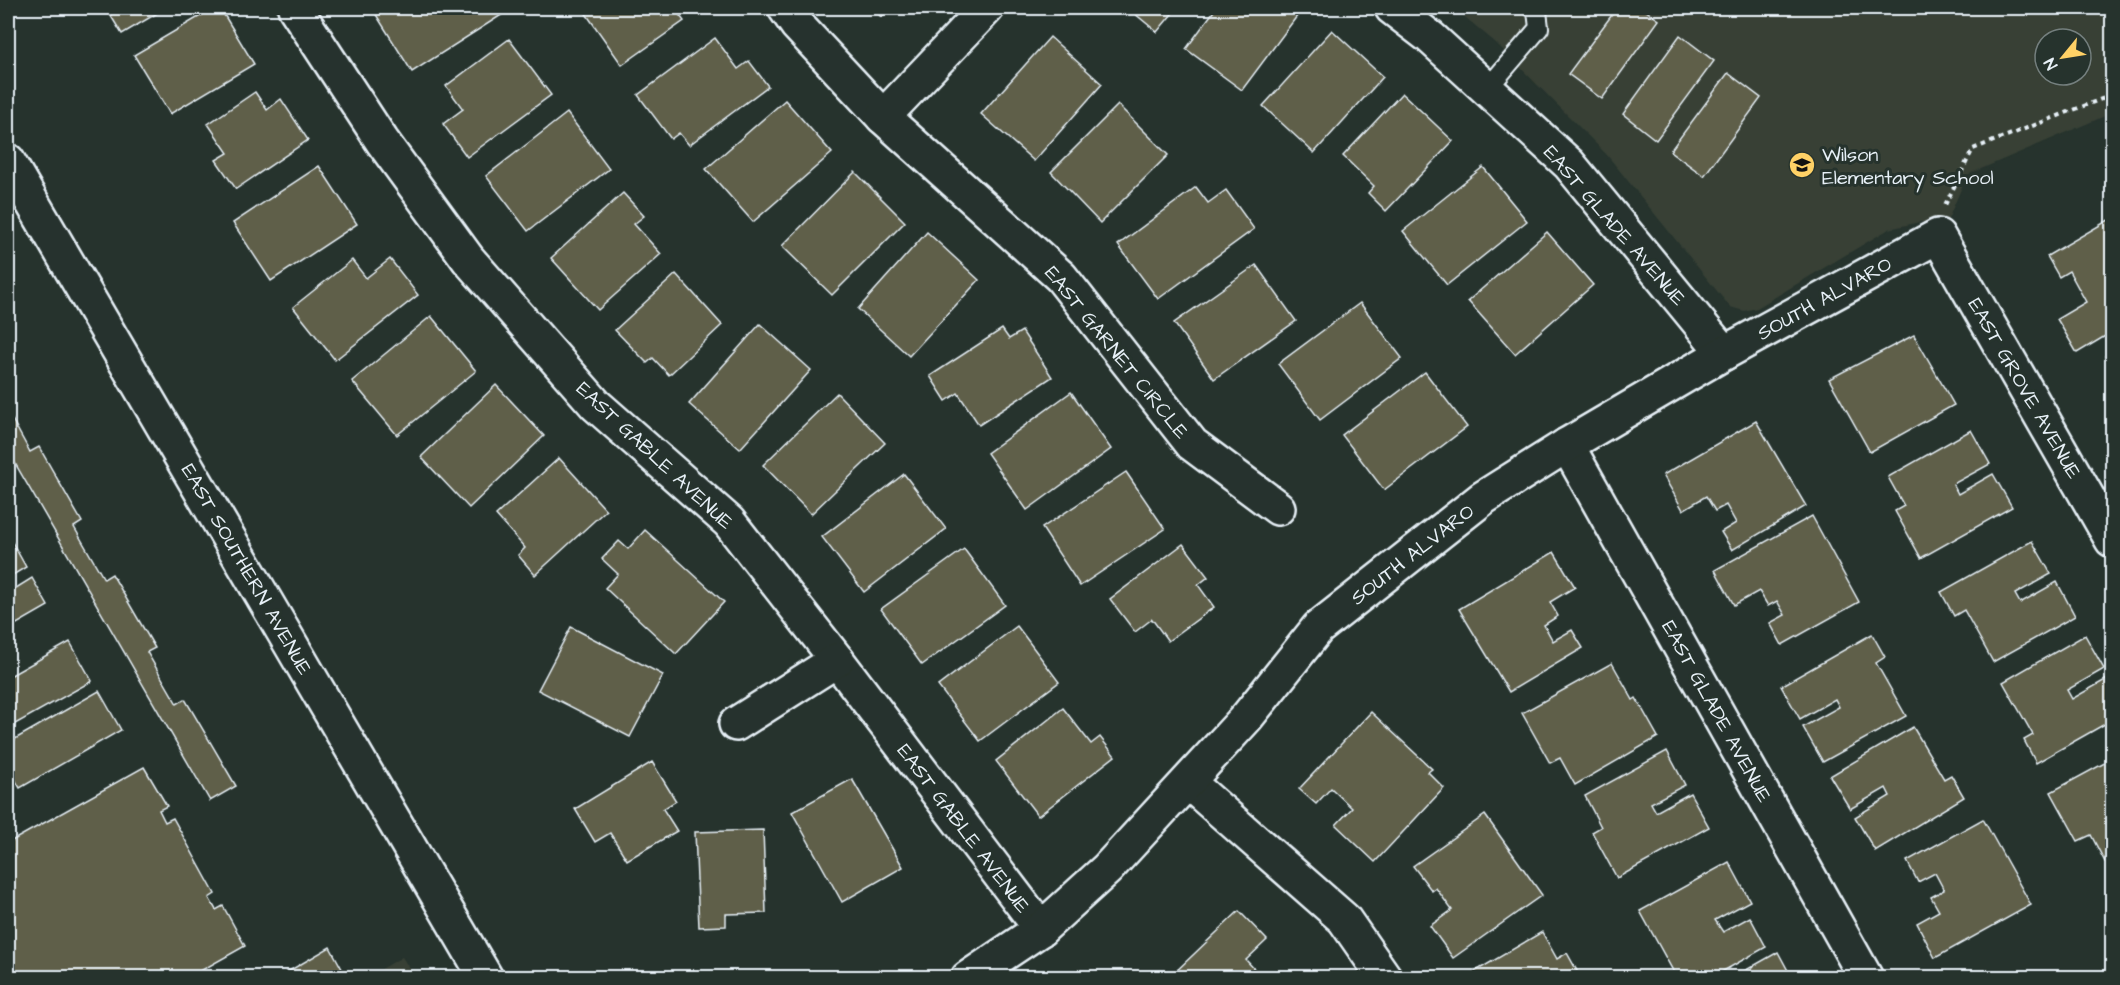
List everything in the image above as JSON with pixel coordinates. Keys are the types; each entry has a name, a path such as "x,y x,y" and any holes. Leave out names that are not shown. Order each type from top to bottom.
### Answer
{"street":[{"name":"EAST GABLE AVENUE","path":"295,8 382,141 468,259 596,405 729,522 1041,929"},
{"name":"EAST GARNET CIRCLE","path":"785,8 797,25 883,117 1060,277 1192,444 1278,508"},
{"path":"883,117 987,8"},
{"name":"EAST GLADE AVENUE","path":"1392,8 1430,37 1569,164 1724,353"},
{"name":"EAST SOUTHERN AVENUE","path":"8,161 486,978"},
{"name":"SOUTH ALVARO","path":"968,978 1041,929 1107,869 1247,717 1318,628 1483,498 1567,445 1939,225"},
{"name":"EAST GROVE AVENUE","path":"1939,225 2112,540"},
{"name":"EAST GLADE AVENUE","path":"1567,445 1866,978"},
{"path":"736,724 837,660"},
{"path":"1188,782 1344,919 1385,978"}],"lane":[{"path":"1487,89 1539,28 1537,10 1533,8"}],"path":[{"path":"1939,225 1973,149 2112,95"}],"shaded area":[{"name":"Wilson Elementary School","path":"1454,8 2112,8 2112,113 1967,175 1946,224 1920,222 1889,229 1757,308 1744,311 1730,307 1607,155 1496,43"},
{"path":"402,957 415,977 368,977"}],"building":[{"path":"106,8 166,8 122,34"},
{"path":"214,8 220,8 254,64 170,114 134,55"},
{"path":"384,8 499,8 503,14 412,72 375,13"},
{"path":"582,8 674,8 684,21 622,65"},
{"path":"873,8 893,8 881,17"},
{"path":"1128,8 1177,8 1157,32"},
{"path":"1216,8 1303,8 1242,90 1186,49"},
{"path":"1617,8 1642,8 1659,20 1602,99 1568,74"},
{"path":"1332,30 1383,77 1314,153 1263,106"},
{"path":"1680,35 1714,61 1656,140 1623,114"},
{"path":"1050,37 1102,84 1034,161 981,114"},
{"path":"715,38 738,69 749,61 768,86 689,145 679,133 671,139 638,95"},
{"path":"509,39 551,95 467,157 443,124 463,109 446,86"},
{"path":"1728,73 1761,98 1704,176 1670,151"},
{"path":"255,92 267,110 281,99 308,140 236,189 216,160 228,153 208,124"},
{"path":"1402,93 1453,141 1386,211 1368,193 1374,186 1343,156"},
{"path":"785,100 832,153 753,222 706,169"},
{"path":"1118,105 1168,155 1100,223 1051,172"},
{"path":"567,113 609,169 528,231 486,176"},
{"path":"319,166 357,224 271,281 233,223"},
{"path":"1483,167 1527,221 1447,285 1403,231"},
{"path":"855,172 905,222 832,295 782,246"},
{"path":"1196,187 1208,203 1226,190 1254,229 1158,299 1118,245"},
{"path":"623,193 644,216 634,224 661,254 598,310 551,258"},
{"path":"2112,218 2112,332 2077,353 2057,319 2086,302 2069,271 2059,277 2047,256"},
{"path":"927,232 979,280 909,356 858,309"},
{"path":"1547,232 1593,285 1515,354 1468,301"},
{"path":"390,259 418,295 335,360 293,307 352,260 366,278"},
{"path":"1256,265 1296,321 1214,379 1174,323"},
{"path":"676,274 722,325 669,375 653,358 647,363 615,330"},
{"path":"1360,303 1402,358 1320,420 1278,364"},
{"path":"431,316 476,371 397,435 352,381"},
{"path":"760,324 811,370 740,449 689,404"},
{"path":"1002,329 1009,339 1022,331 1052,377 979,425 958,393 946,401 930,376"},
{"path":"1914,335 1954,405 1870,452 1829,379"},
{"path":"2112,352 2112,369 2105,356"},
{"path":"1425,372 1467,427 1384,490 1342,435"},
{"path":"496,385 544,436 469,508 421,457"},
{"path":"1071,392 1111,449 1027,510 987,453"},
{"path":"837,393 885,443 811,514 763,465"},
{"path":"8,412 30,452 39,447 82,522 74,527 104,579 112,574 155,648 147,652 177,704 185,699 236,786 210,801 8,451"},
{"path":"1756,421 1806,506 1732,550 1721,532 1736,523 1726,505 1715,511 1706,496 1683,510 1663,475"},
{"path":"1971,430 1990,464 1953,484 1958,494 1993,474 2012,507 1921,558 1895,511 1904,506 1888,477"},
{"path":"559,458 606,510 535,575 518,555 525,548 496,515"},
{"path":"1126,472 1165,529 1080,586 1042,528"},
{"path":"904,474 946,529 864,592 822,537"},
{"path":"1812,516 1859,602 1782,645 1770,623 1785,615 1777,601 1768,606 1759,591 1734,605 1715,570"},
{"path":"645,530 724,602 676,654 605,588 618,574 602,559 619,541 628,549"},
{"path":"8,535 26,567 8,578"},
{"path":"2032,541 2051,574 2015,594 2020,603 2057,582 2075,616 1993,662 1964,610 1954,616 1941,592"},
{"path":"1183,544 1208,577 1198,585 1214,607 1168,641 1152,619 1135,632 1110,599"},
{"path":"964,549 1005,605 922,665 881,609"},
{"path":"1554,552 1575,587 1550,602 1558,616 1544,625 1553,641 1572,630 1583,648 1509,692 1459,609"},
{"path":"32,578 48,606 8,629 8,593"},
{"path":"1017,626 1059,682 980,741 938,686"},
{"path":"571,627 663,675 630,737 538,690"},
{"path":"1872,634 1885,657 1876,663 1906,716 1823,762 1803,727 1839,707 1835,699 1800,719 1781,686"},
{"path":"2085,635 2104,669 2067,690 2072,699 2107,679 2112,688 2112,720 2036,763 2024,740 2033,735 2003,682"},
{"path":"70,642 92,681 8,728 8,677"},
{"path":"1612,663 1633,700 1636,698 1658,737 1575,785 1560,758 1550,763 1522,713"},
{"path":"99,691 121,730 20,788 8,767 8,743"},
{"path":"1063,708 1091,744 1100,737 1115,756 1038,816 996,761"},
{"path":"1371,712 1432,769 1428,772 1444,788 1375,862 1336,825 1352,808 1331,788 1316,804 1299,789"},
{"path":"1913,727 1944,779 1951,775 1964,797 1875,851 1855,817 1890,796 1886,788 1850,809 1830,776"},
{"path":"1667,751 1685,785 1651,803 1656,812 1690,793 1709,827 1617,878 1592,832 1601,827 1585,796"},
{"path":"2112,759 2112,858 2105,862 2091,835 2078,841 2051,792"},
{"path":"652,762 676,801 663,809 677,831 627,860 610,833 595,842 575,809"},
{"path":"144,767 167,806 159,810 165,822 173,818 215,894 209,898 216,910 223,906 245,946 188,978 8,978 8,843"},
{"path":"852,779 903,867 842,902 792,812"},
{"path":"1485,815 1542,895 1453,958 1430,926 1452,910 1436,888 1432,891 1413,866"},
{"path":"1983,819 2031,905 1935,958 1917,923 1939,911 1931,897 1944,890 1935,873 1918,882 1907,861"},
{"path":"763,830 766,913 726,914 726,926 699,927 695,832"},
{"path":"1729,862 1750,901 1715,920 1723,932 1750,917 1766,947 1711,978 1677,978 1640,911"},
{"path":"1239,911 1267,940 1246,960 1258,973 1253,978 1169,978"},
{"path":"1542,932 1557,959 1567,953 1581,978 1464,978"},
{"path":"330,947 347,978 277,978"},
{"path":"1778,952 1792,978 1732,978"}],"place":[{"name":"Wilson Elementary School","path":"1802,165"}]}
